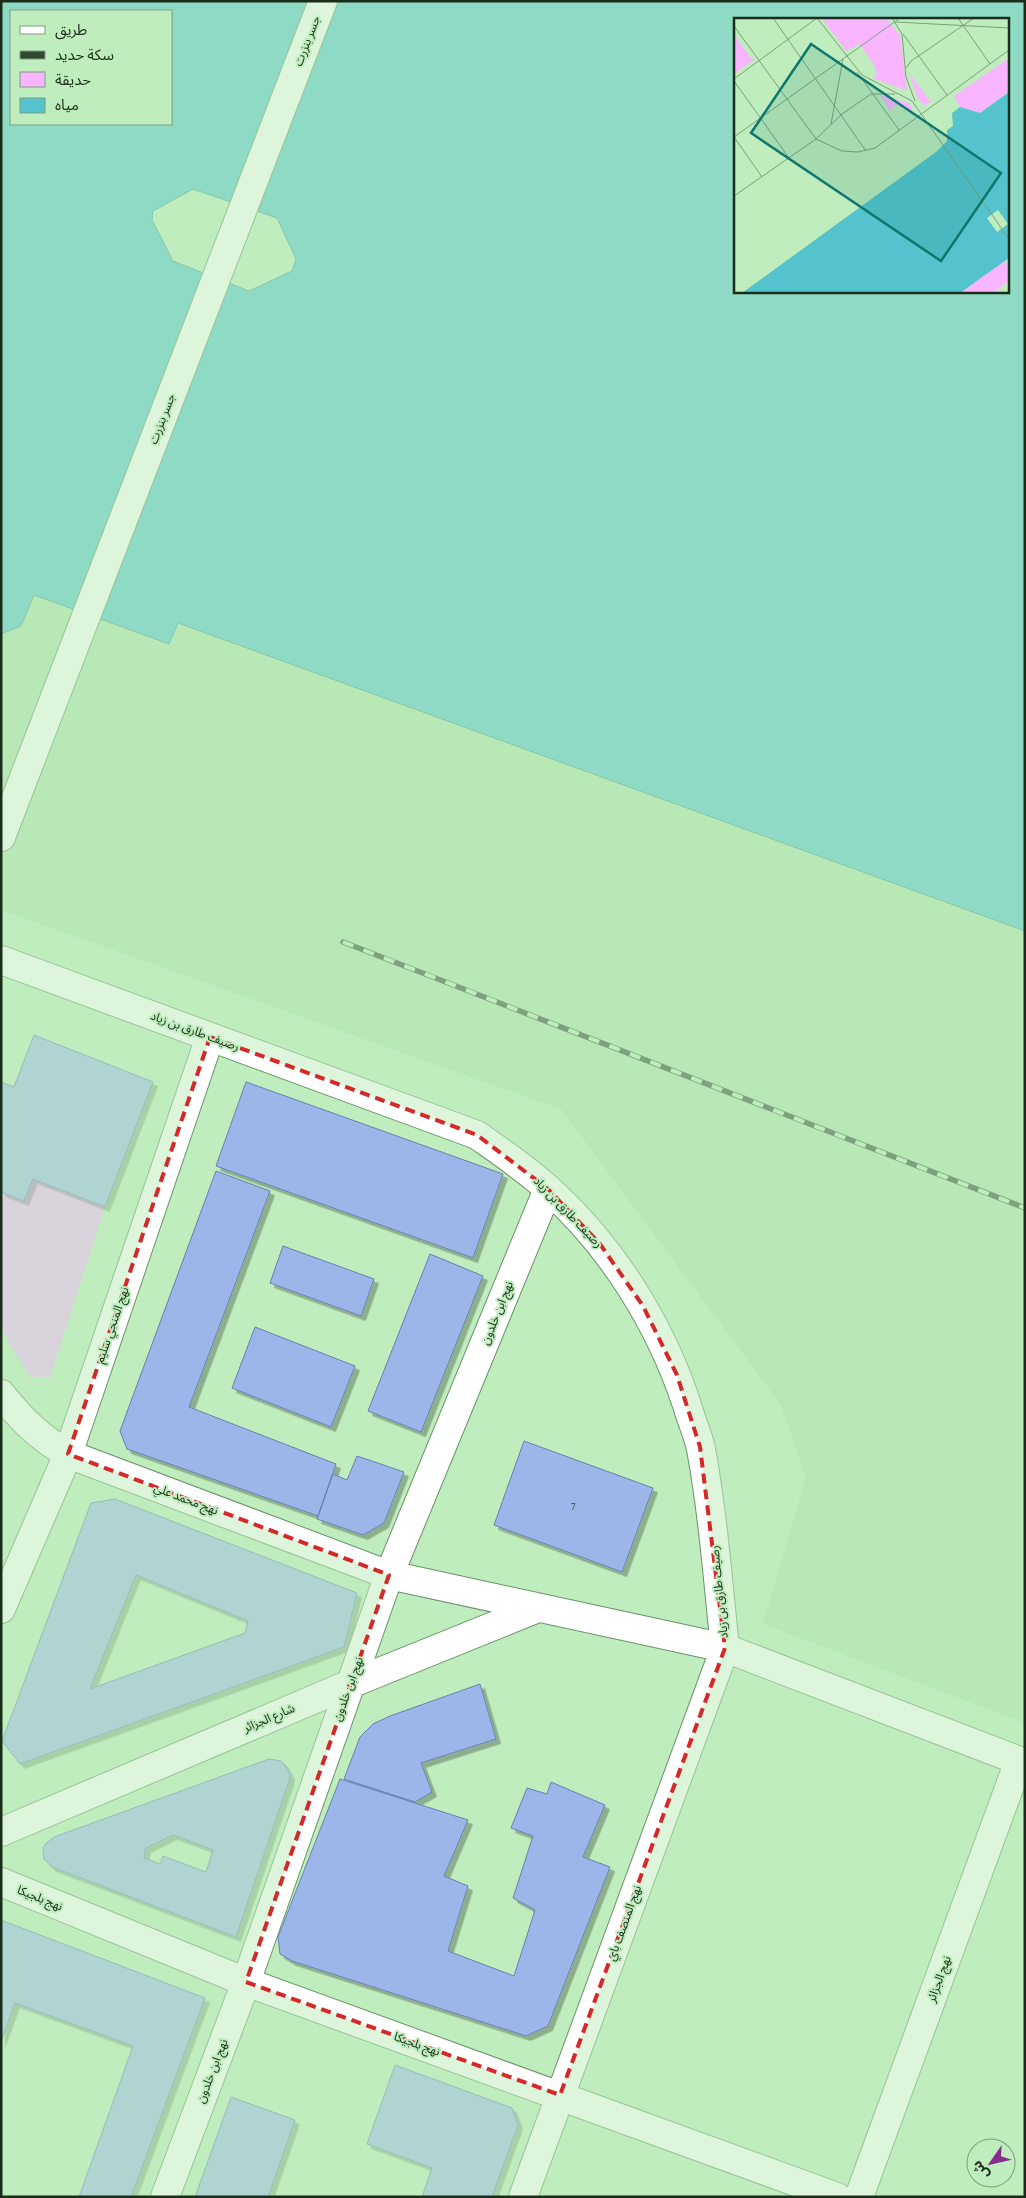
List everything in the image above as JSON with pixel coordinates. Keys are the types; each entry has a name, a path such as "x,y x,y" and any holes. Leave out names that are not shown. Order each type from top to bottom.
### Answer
{"street":[{"name":"جسر بنزرت","path":"1,784 302,1"},
{"name":"جسر بنزرت","path":"1,837 322,1"},
{"name":"رصيف طارق بن زياد","path":"1,960 477,1135 514,1160 548,1189 600,1244 638,1298 677,1375 700,1447 712,1523 725,1648"},
{"name":"نهج المنجي سليم","path":"1,1609 68,1454 210,1037"},
{"name":"نهج ابن خلدون","path":"164,2197 246,1982 389,1576 548,1189"},
{"name":"نهج محمد علي","path":"1,1394 19,1417 43,1439 68,1454 389,1576"},
{"name":"رصيف طارق بن زياد","path":"389,1576 725,1648 1022,1762"},
{"name":"شارع الجزائر","path":"1,1832 350,1684 538,1608"},
{"name":"نهج المنصف باي","path":"523,2197 725,1648"},
{"name":"نهج الجزائر","path":"859,2197 1022,1762"},
{"name":"نهج بلجيكا","path":"1,1882 246,1982 837,2197"}],"highlighted area":[{"path":"210,1037 477,1135 548,1189 600,1244 643,1306 677,1375 700,1447 725,1648 560,2095 246,1982 389,1575 68,1454"}],"shaded area":[{"path":"33,595 169,644 178,623 1025,931 1025,1723 763,1624 806,1478 781,1405 561,1109 1,910 1,634 21,626"}],"green space":[{"path":"33,1179 105,1207 50,1377 30,1377 1,1326 1,1192 24,1201"}],"water":[{"path":"1,1 1025,1 1025,931 178,623 169,644 34,595 21,626 1,634","holes":["193,189 277,218 296,259 292,271 249,291 173,261 152,220 153,211"]}],"building":[{"path":"34,1035 153,1082 105,1207 33,1179 24,1201 1,1192 1,1082 14,1087"},
{"path":"246,1082 503,1174 473,1258 216,1166"},
{"path":"216,1171 270,1191 189,1407 336,1464 318,1516 127,1449 120,1431"},
{"path":"283,1246 374,1279 361,1316 270,1283"},
{"path":"430,1254 483,1276 421,1432 368,1411"},
{"path":"255,1327 355,1366 331,1427 232,1388"},
{"path":"524,1441 653,1488 622,1572 494,1525"},
{"path":"357,1456 404,1472 384,1523 363,1535 317,1519 333,1474 347,1480"},
{"path":"115,1499 357,1593 344,1647 20,1764 2,1741 91,1503","holes":["136,1575 248,1621 245,1633 90,1689"]},
{"path":"480,1684 496,1739 421,1763 432,1792 415,1802 344,1779 360,1737 373,1724 390,1716"},
{"path":"269,1759 281,1761 290,1775 236,1937 52,1867 44,1859 43,1848 54,1837","holes":["173,1835 213,1850 206,1872 163,1856 160,1864 144,1858 146,1848"]},
{"path":"340,1779 468,1820 444,1876 468,1886 448,1951 514,1976 535,1910 513,1898 533,1836 511,1828 527,1788 547,1794 551,1782 605,1805 583,1857 610,1867 548,2026 526,2036 292,1961 280,1954 278,1937"},
{"path":"1,1920 205,1998 131,2197 79,2197 133,2046 15,2003 1,2042"},
{"path":"395,2065 512,2108 518,2125 492,2197 422,2197 432,2168 367,2144"},
{"path":"231,2097 295,2120 268,2197 195,2197"}],"railway":[{"path":"343,942 1025,1208"}]}
